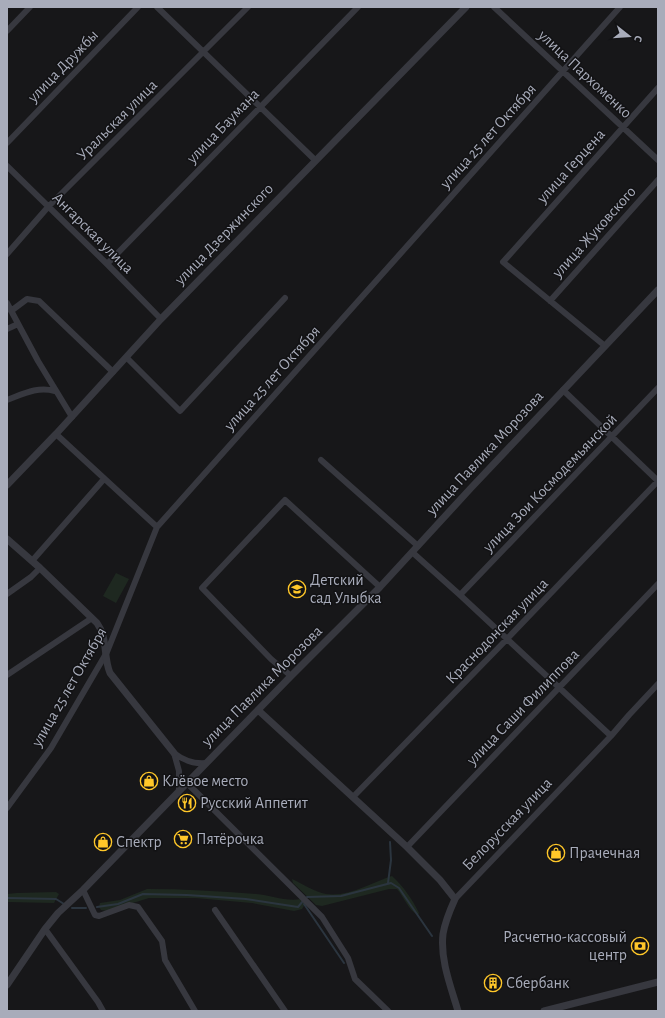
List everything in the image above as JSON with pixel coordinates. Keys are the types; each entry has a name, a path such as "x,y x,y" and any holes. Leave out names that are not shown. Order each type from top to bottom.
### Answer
{"street":[{"path":"7,31 30,7"},
{"name":"улица Дружбы","path":"7,143 138,7"},
{"path":"157,7 315,160"},
{"name":"Уральская улица","path":"7,254 48,207 248,7"},
{"name":"улица Баумана","path":"107,264 358,7"},
{"name":"улица Дзержинского","path":"7,485 127,358 161,319 466,7"},
{"name":"улица Пархоменко","path":"494,7 658,160"},
{"name":"улица 25 лет Октября","path":"7,808 51,748 107,652 157,527 620,7"},
{"name":"улица Герцена","path":"550,301 503,262 658,88"},
{"name":"Ангарская улица","path":"7,166 161,319"},
{"name":"улица Жуковского","path":"550,301 658,180"},
{"name":"улица Павлика Морозова","path":"7,985 45,928 58,913 83,890 291,676 380,587 658,290"},
{"path":"127,358 180,411 285,298"},
{"path":"11,311 27,299 39,300 113,372"},
{"path":"550,301 605,346"},
{"path":"7,303 55,391 72,417"},
{"path":"7,329 18,324"},
{"path":"7,400 38,389 47,388 55,391"},
{"name":"улица Зои Космодемьянской","path":"460,595 658,388"},
{"path":"563,390 658,481"},
{"path":"56,434 157,527"},
{"path":"321,460 418,546"},
{"path":"32,561 104,478"},
{"name":"Краснодонская улица","path":"353,797 658,481"},
{"path":"291,676 271,659 202,588 285,500 380,587"},
{"path":"7,539 40,568 100,627 104,636 110,672 174,753 180,758 188,761 198,764 206,763"},
{"path":"412,552 611,736"},
{"path":"7,594 31,577 40,568"},
{"name":"улица Саши Филиппова","path":"407,847 658,584"},
{"path":"7,675 92,618"},
{"name":"Белорусская улица","path":"458,1011 444,961 443,947 444,930 455,899 611,736 658,684"},
{"path":"258,710 407,847 440,880 455,899"},
{"path":"174,753 179,771 179,791"},
{"path":"187,783 322,917 348,958 355,979 388,1011"},
{"path":"83,890 95,915 99,916 129,905 138,907 162,941 166,960 195,1011"},
{"path":"215,910 285,1011"},
{"path":"45,928 103,1011"},
{"path":"544,1011 658,982"}],"shaded area":[{"path":"116,573 129,579 116,603 103,596"},
{"path":"392,876 411,898 419,913 418,915 409,907 397,889 389,889 322,906 316,905 293,883 292,879 318,892 335,894 360,889"},
{"path":"147,889 201,890 256,894 290,900 301,899 305,904 302,909 294,911 252,903 195,898 149,898 107,911 101,910 99,907 100,903 120,900"},
{"path":"56,892 59,894 54,903 7,902 7,894"}],"waterway":[{"path":"388,883 391,860 390,842"},
{"path":"307,897 341,896 391,883 399,888 432,936"},
{"path":"97,907 118,904 143,894 246,899 298,907 303,901"},
{"path":"7,898 56,899 64,904"},
{"path":"304,904 344,963"},
{"path":"72,908 86,908"}],"place":[{"name":"Детский сад Улыбка","path":"297,589"},
{"name":"Клёвое место","path":"149,781"},
{"name":"Русский Аппетит","path":"187,803"},
{"name":"Пятёрочка","path":"183,839"},
{"name":"Спектр","path":"103,842"},
{"name":"Прачечная","path":"556,853"},
{"name":"Расчетно-кассовый центр","path":"640,946"},
{"name":"Сбербанк","path":"493,983"}]}
